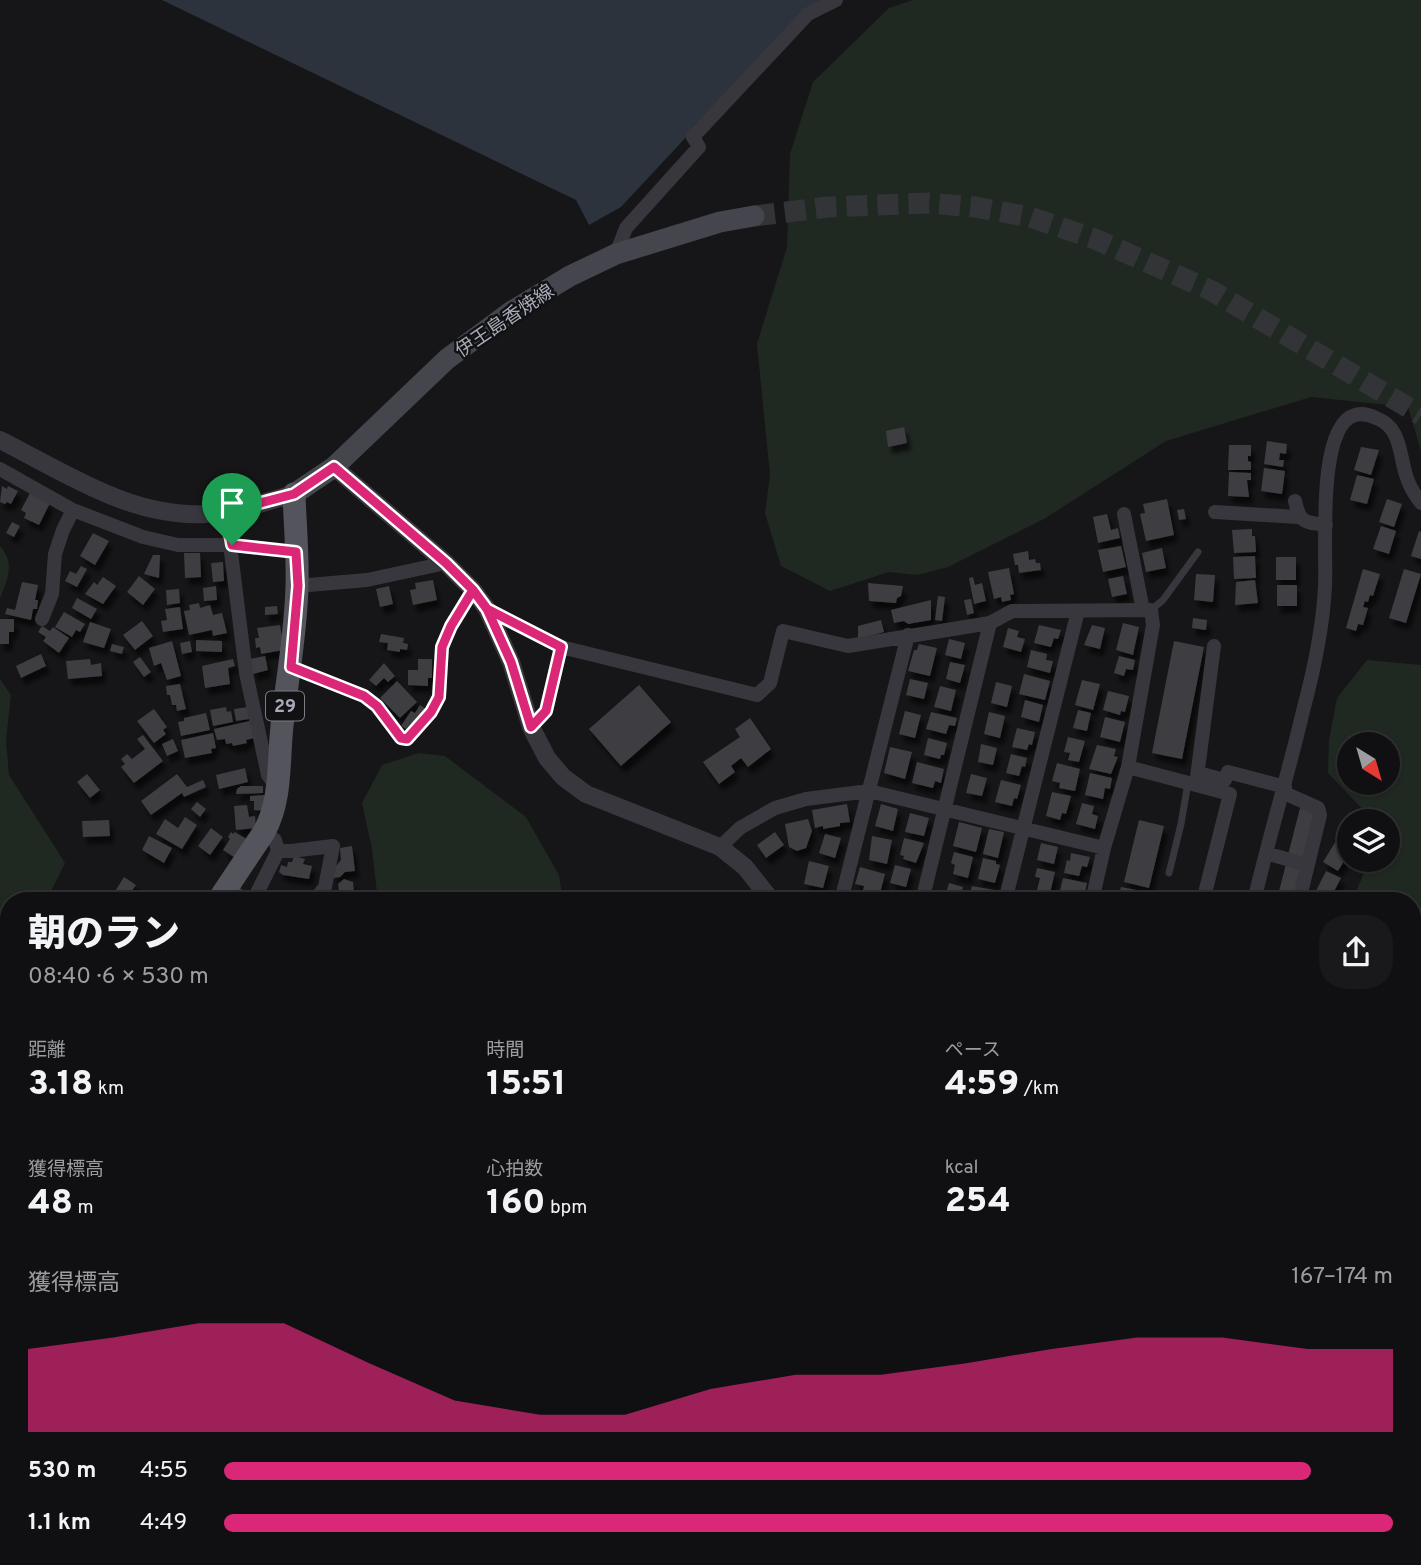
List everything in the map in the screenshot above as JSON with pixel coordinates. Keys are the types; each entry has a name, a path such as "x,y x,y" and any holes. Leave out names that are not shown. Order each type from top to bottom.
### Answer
{"main road":[{"name":"伊王島香焼線","path":"294,494 334,467 447,359 512,312 570,276 616,254 720,222 754,216"},
{"name":"29","path":"226,892 271,841 298,586 294,494"}],"street":[{"path":"616,254 626,228 699,146 693,137 808,14 836,0"},
{"path":"1256,892 1320,642 1325,587 1326,479 1334,441 1344,424 1356,415 1369,415 1383,420 1394,431 1409,484 1421,503"},
{"path":"0,440 132,504 183,514 226,512 294,494"},
{"path":"334,467 446,563 473,590 487,609 511,662 531,727 547,758 556,769 586,794 720,847 745,867 765,892"},
{"path":"0,469 73,510 142,537 178,545 232,545 296,552"},
{"path":"1295,501 1298,517"},
{"path":"42,619 52,594 55,554 73,510"},
{"path":"226,512 246,673 266,768 271,782 277,787"},
{"path":"1216,512 1298,517 1305,522 1326,524"},
{"path":"1094,892 1128,767 1153,625 1124,514"},
{"path":"298,586 367,580 446,563"},
{"path":"291,667 364,696 377,706 401,738 407,739 425,720 439,697 442,647 451,626 473,590"},
{"path":"487,609 561,647 757,695 770,682 783,631 848,646 990,622 1012,611 1147,610"},
{"path":"1007,892 1078,611"},
{"path":"924,892 990,622"},
{"path":"843,892 908,635"},
{"path":"1194,780 1214,646"},
{"path":"531,727 546,711 561,647"},
{"path":"1128,767 1194,780 1230,794 1205,892"},
{"path":"1194,780 1225,780 1228,772 1284,790 1318,808 1320,815 1301,892"},
{"path":"720,847 740,828 775,808 806,799 869,791 1104,848"},
{"path":"256,892 271,841 290,851 333,846 325,887 321,892"},
{"path":"1266,853 1307,865"}],"lane":[{"path":"1147,610 1163,600 1198,552"},
{"path":"1168,873 1194,780"}],"shaded area":[{"path":"162,0 830,0 800,15 621,207 589,225 576,200"},
{"path":"913,0 1421,0 1421,451 1408,407 1311,397 1166,441 1044,519 948,567 917,575 889,572 830,591 781,566 765,513 770,475 757,344 787,247 790,154 813,82 889,8"},
{"path":"0,546 5,552 9,571 0,598"},
{"path":"1367,660 1421,665 1421,892 1356,892 1364,872 1400,872 1400,809 1362,809 1349,795 1400,795 1400,732 1337,732 1337,782 1328,773 1329,740 1337,698"},
{"path":"0,679 11,695 6,740 9,775 65,863 50,892 0,892"},
{"path":"419,753 445,756 526,817 559,875 562,892 377,892 372,849 362,803 382,765"}],"building":[{"path":"904,427 907,443 888,447 886,431"},
{"path":"1267,441 1287,444 1286,454 1280,453 1279,460 1284,460 1283,467 1264,464"},
{"path":"1229,445 1251,445 1248,461 1251,462 1251,470 1228,470"},
{"path":"1361,447 1379,450 1371,475 1354,470"},
{"path":"1264,468 1285,471 1282,494 1261,491"},
{"path":"1229,472 1251,473 1251,480 1247,480 1249,497 1228,496"},
{"path":"1357,475 1374,479 1367,504 1350,500"},
{"path":"2,486 18,491 11,504 0,502"},
{"path":"30,493 50,503 39,525 24,518 26,513 21,510"},
{"path":"1167,499 1174,535 1146,541 1140,514 1145,513 1143,504"},
{"path":"1387,499 1402,504 1394,527 1379,522"},
{"path":"1184,509 1186,519 1179,520 1177,510"},
{"path":"1107,514 1111,530 1118,528 1120,538 1098,543 1093,517"},
{"path":"12,522 20,526 14,537 6,533"},
{"path":"1381,526 1396,531 1389,554 1373,549"},
{"path":"1252,529 1256,552 1234,553 1232,530"},
{"path":"1419,531 1421,532 1421,559 1411,556"},
{"path":"93,533 109,541 95,565 80,556"},
{"path":"1121,546 1126,567 1103,572 1098,550"},
{"path":"1162,548 1166,568 1146,572 1142,553"},
{"path":"1028,551 1029,560 1035,559 1036,563 1040,563 1041,570 1019,573 1013,554"},
{"path":"184,553 200,553 201,577 185,578"},
{"path":"153,555 160,555 159,578 144,574"},
{"path":"1255,556 1256,578 1234,579 1233,557"},
{"path":"1276,557 1296,557 1296,580 1276,580"},
{"path":"223,562 224,581 213,582 211,563"},
{"path":"81,566 87,569 77,587 65,581 70,571 76,574"},
{"path":"1009,568 1014,594 1010,595 1011,600 1002,602 1001,597 994,599 988,572"},
{"path":"1363,569 1380,574 1373,596 1370,595 1363,607 1368,608 1363,625 1358,624 1356,631 1346,628"},
{"path":"1404,569 1421,574 1406,623 1389,618"},
{"path":"1196,574 1215,575 1213,602 1194,600"},
{"path":"139,576 155,589 143,605 127,592"},
{"path":"1123,576 1127,594 1112,597 1108,579"},
{"path":"103,577 116,586 103,604 85,594 94,582 97,585"},
{"path":"973,577 975,585 982,583 986,601 974,604 969,578"},
{"path":"433,580 437,600 413,605 410,590 416,589 415,583"},
{"path":"1255,580 1258,603 1235,605 1236,582"},
{"path":"22,582 38,585 35,600 38,600 37,609 33,609 31,620 5,614 7,608 15,610"},
{"path":"868,583 903,586 901,596 896,603 869,601"},
{"path":"1277,585 1297,585 1297,606 1277,606"},
{"path":"216,586 217,600 204,601 203,588"},
{"path":"389,586 393,604 380,607 376,589"},
{"path":"179,589 180,603 167,605 166,590"},
{"path":"938,596 945,597 942,621 935,620"},
{"path":"77,598 97,609 91,619 72,608"},
{"path":"971,599 974,613 967,615 964,600"},
{"path":"931,600 931,620 908,624 904,621 894,623 891,610"},
{"path":"199,603 200,608 210,605 213,615 222,613 227,633 213,636 212,630 189,635 184,611 190,610 189,605"},
{"path":"277,606 278,614 265,615 265,607"},
{"path":"180,607 183,629 163,632 161,621 167,620 165,609"},
{"path":"64,612 85,624 80,632 76,630 72,637 55,627"},
{"path":"1193,618 1207,620 1206,630 1192,628"},
{"path":"0,619 14,619 14,632 9,632 9,644 0,644"},
{"path":"881,620 884,632 858,639 858,626"},
{"path":"142,621 153,636 135,650 123,635"},
{"path":"90,622 111,629 104,648 83,642"},
{"path":"1123,623 1139,627 1133,655 1116,650"},
{"path":"280,625 284,650 261,654 260,647 256,648 255,638 259,638 257,628"},
{"path":"1039,625 1061,630 1051,647 1034,643"},
{"path":"1092,625 1105,628 1100,649 1084,645"},
{"path":"42,626 50,631 53,627 69,638 59,653 43,641 46,637 38,632"},
{"path":"1008,628 1019,631 1017,637 1025,639 1021,652 1003,647"},
{"path":"381,634 404,638 403,643 408,644 407,650 387,650 388,643 379,642"},
{"path":"949,639 965,643 961,659 945,655"},
{"path":"196,640 222,641 222,652 196,651"},
{"path":"172,641 181,676 167,680 161,663 154,666 149,648"},
{"path":"190,641 192,652 182,654 180,643"},
{"path":"1174,641 1204,647 1182,759 1152,753"},
{"path":"112,644 124,647 122,654 110,651"},
{"path":"919,644 937,648 930,676 908,671 914,650 917,650"},
{"path":"1031,650 1047,654 1046,660 1053,661 1050,673 1027,667"},
{"path":"41,654 46,666 21,678 16,666"},
{"path":"265,656 268,670 253,674 250,659"},
{"path":"1119,656 1135,660 1133,670 1126,669 1124,676 1114,673"},
{"path":"140,657 151,672 144,677 133,662"},
{"path":"90,659 91,665 101,663 102,676 68,679 66,661"},
{"path":"233,659 235,666 228,668 230,684 205,688 202,666"},
{"path":"418,659 432,659 432,678 428,678 428,686 408,685 408,670 418,670"},
{"path":"950,662 965,665 960,683 946,679"},
{"path":"384,663 395,676 388,682 384,678 376,686 369,680"},
{"path":"1024,674 1050,681 1045,700 1019,694"},
{"path":"910,679 928,683 924,699 906,695"},
{"path":"1082,680 1100,684 1093,710 1075,705"},
{"path":"397,681 417,702 400,718 380,698"},
{"path":"996,682 1012,686 1007,707 991,703"},
{"path":"180,684 186,709 177,711 176,705 172,705 170,695 167,695 166,686"},
{"path":"639,685 671,722 621,766 589,729"},
{"path":"940,686 956,690 951,711 934,707"},
{"path":"1108,691 1129,696 1125,712 1121,711 1120,715 1103,710"},
{"path":"1025,700 1043,705 1039,722 1021,717"},
{"path":"420,705 426,709 414,725 411,723 406,729 401,726 411,711 415,713"},
{"path":"226,707 227,712 231,711 233,722 213,726 210,710"},
{"path":"248,707 249,719 236,721 234,709"},
{"path":"154,709 167,727 163,730 166,734 154,743 137,721"},
{"path":"1078,710 1091,713 1087,731 1073,728"},
{"path":"905,711 921,715 915,738 899,734"},
{"path":"931,712 957,718 955,726 949,725 946,734 926,729"},
{"path":"989,712 1005,716 1000,738 984,734"},
{"path":"206,713 210,730 181,736 178,722"},
{"path":"1105,717 1125,722 1120,742 1100,737"},
{"path":"750,718 771,749 748,767 741,758 731,766 735,772 719,784 703,762 740,737 735,729"},
{"path":"250,721 254,738 246,740 247,743 233,746 232,743 226,744 225,739 217,740 214,729"},
{"path":"1017,728 1035,732 1032,745 1029,744 1027,750 1012,747"},
{"path":"213,733 216,748 211,749 212,753 185,758 181,740"},
{"path":"143,735 163,761 134,783 121,767 125,764 121,759 127,754 132,759 145,749 137,739"},
{"path":"1068,737 1085,741 1079,762 1068,760 1070,753 1064,752"},
{"path":"928,738 947,743 940,759 924,755"},
{"path":"173,739 178,751 167,756 162,744"},
{"path":"981,744 997,748 993,765 978,762"},
{"path":"1097,745 1116,749 1114,756 1118,757 1111,774 1089,769"},
{"path":"890,747 912,752 905,779 884,773"},
{"path":"1011,754 1027,758 1019,776 1006,773"},
{"path":"917,762 944,769 941,783 935,781 933,788 912,783"},
{"path":"1057,763 1080,769 1075,791 1059,788 1060,783 1052,781"},
{"path":"245,768 248,782 219,789 216,775"},
{"path":"1090,773 1112,778 1110,789 1105,788 1103,799 1085,795"},
{"path":"87,774 100,790 90,798 77,782"},
{"path":"177,774 187,787 203,780 206,787 184,797 182,793 151,815 141,801"},
{"path":"971,774 987,778 982,796 966,793"},
{"path":"1001,780 1021,785 1012,806 995,802"},
{"path":"241,786 263,786 263,793 236,794"},
{"path":"1052,792 1071,796 1066,814 1062,813 1060,820 1046,816"},
{"path":"265,795 265,811 254,810 254,801 250,801 250,796"},
{"path":"197,802 206,809 200,817 191,809"},
{"path":"1082,803 1094,806 1092,814 1098,816 1095,829 1076,824"},
{"path":"847,804 850,822 823,829 823,826 815,828 812,810"},
{"path":"881,804 898,809 893,831 875,826"},
{"path":"247,805 249,817 255,816 256,828 236,830 234,806"},
{"path":"1300,808 1316,812 1304,859 1288,855"},
{"path":"910,813 929,818 924,836 905,832"},
{"path":"185,817 197,825 182,849 156,834 165,819 178,828"},
{"path":"808,819 812,831 806,848 797,851 789,847 785,824"},
{"path":"109,820 110,836 83,837 82,821"},
{"path":"1139,820 1164,826 1149,888 1124,882"},
{"path":"959,822 982,828 976,852 953,846"},
{"path":"211,828 223,837 210,855 198,846"},
{"path":"989,829 1004,832 998,858 983,854"},
{"path":"231,832 248,840 237,859 223,850"},
{"path":"775,832 784,845 766,858 757,845"},
{"path":"825,834 841,838 835,858 819,853"},
{"path":"149,836 172,848 164,863 142,850"},
{"path":"872,836 892,840 887,864 869,860"},
{"path":"904,838 924,843 916,863 903,859 904,856 900,855"},
{"path":"1337,839 1337,870 1323,862"},
{"path":"1041,843 1058,847 1054,864 1037,860"},
{"path":"352,846 355,871 333,878 335,867 341,860 340,848"},
{"path":"954,852 973,857 968,878 953,874 955,865 951,863"},
{"path":"1071,853 1090,857 1087,867 1082,866 1079,876 1064,873"},
{"path":"294,856 305,859 303,864 312,866 309,879 279,872 281,865 287,867"},
{"path":"983,858 996,861 996,864 1000,865 995,883 978,879"},
{"path":"809,861 829,866 823,888 804,884"},
{"path":"1286,864 1302,868 1295,892 1279,892"},
{"path":"895,865 911,869 906,887 890,883"},
{"path":"860,867 885,874 880,892 867,892 863,890 864,886 855,884"},
{"path":"1037,868 1055,872 1050,892 1037,890 1040,878 1035,877"},
{"path":"1326,871 1341,878 1334,892 1316,892"},
{"path":"124,877 136,885 131,892 115,892"},
{"path":"1063,878 1087,883 1085,892 1060,892"},
{"path":"344,879 353,882 354,892 339,892 338,884"},
{"path":"949,883 963,887 962,892 946,892"},
{"path":"972,886 994,890 994,892 970,892"},
{"path":"1121,887 1146,892 1120,892"}],"tunnel":[{"path":"754,216 828,207 929,203 975,207 1030,217 1095,239 1212,291 1421,415"}],"route":[{"path":"232,545 226,512 294,494 334,467 446,563 473,590 487,609 511,662 531,727 546,711 561,647 487,609 473,590 451,626 442,647 439,697 419,728 407,739 401,738 377,706 364,696 291,667 298,586 296,552 232,545"}]}
